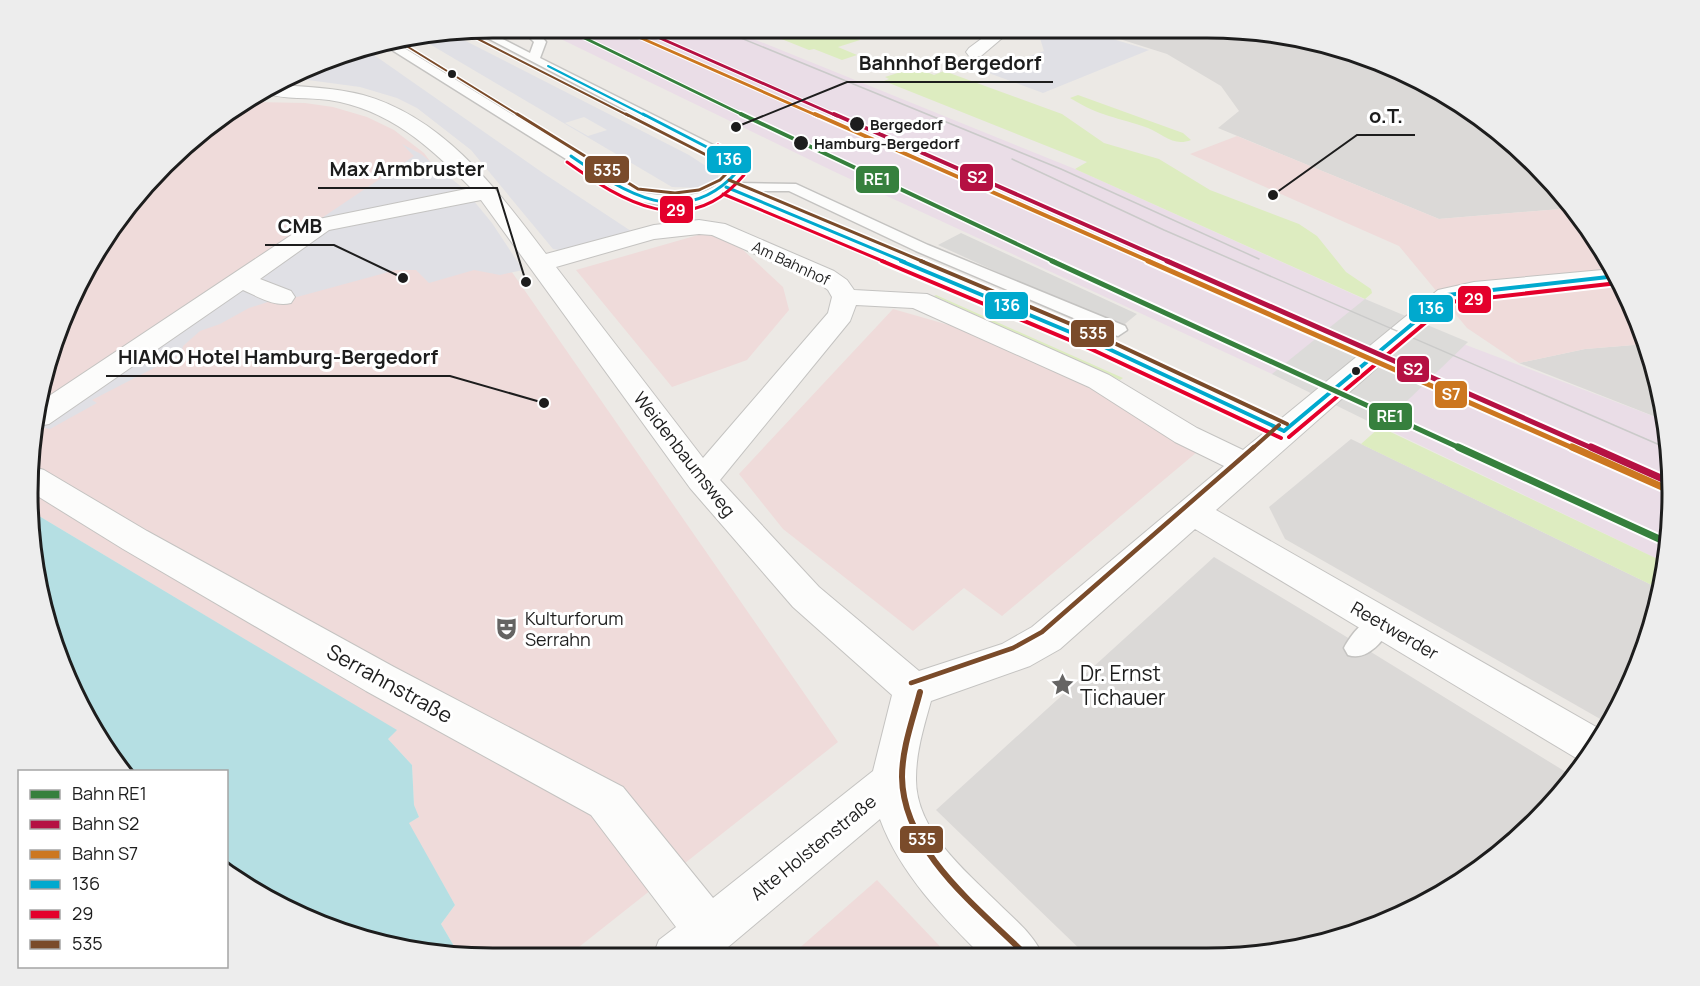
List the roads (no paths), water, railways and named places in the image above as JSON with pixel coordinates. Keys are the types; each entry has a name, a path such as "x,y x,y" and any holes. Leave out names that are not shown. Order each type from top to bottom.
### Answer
{"street":[{"path":"975,52 993,38"},
{"name":"Weidenbaumsweg","path":"280,91 349,97 392,112 441,146 487,192 702,480 812,603 914,690"},
{"path":"44,413 241,280 317,225 487,192"},
{"name":"Am Bahnhof","path":"540,264 665,229 706,226 825,276 838,285 845,297 841,315 702,480"},
{"path":"914,690 989,665 1031,647 1447,295 1608,277"},
{"path":"241,280 282,297"},
{"path":"845,297 918,300 1099,381 1186,435 1248,465"},
{"name":"Serrahnstraße","path":"38,481 135,540 380,679 607,801 693,944"},
{"name":"Reetwerder","path":"1193,512 1369,635 1587,744"},
{"name":"Alte Holstenstraße","path":"693,944 893,781 914,690"},
{"path":"893,781 898,814 914,846 1010,948"}],"lane":[{"path":"493,38 726,157 734,163 737,172 726,187"},
{"path":"534,59 540,42 537,38"},
{"path":"396,48 635,196 682,201 703,197 726,187 790,187 922,248 1118,330"},
{"path":"726,187 1096,343 1284,431"}],"water":[{"path":"38,515 397,730 388,739 412,765 414,805 419,817 409,823 455,905 441,924 455,947 404,940 375,933 292,902 228,863 228,770 132,770 99,721 72,667 46,582"}],"tram line":[{"path":"741,38 1061,169 1259,259"},
{"path":"1012,159 1164,230 1660,445"}],"rail line":[{"name":"RE1","path":"584,38 975,225 1660,539"},
{"name":"S7","path":"641,38 1662,487"},
{"name":"S2","path":"660,38 1662,479"}],"place":[{"name":"Bergedorf","path":"857,124"},
{"name":"Bahnhof Bergedorf","path":"736,127"},
{"name":"Hamburg-Bergedorf","path":"801,143"},
{"name":"o.T.","path":"1273,195"},
{"name":"CMB","path":"403,278"},
{"name":"Max Armbruster","path":"526,282"},
{"name":"HIAMO Hotel Hamburg-Bergedorf","path":"544,403"},
{"name":"Kulturforum Serrahn","path":"507,628"},
{"name":"Dr. Ernst Tichauer","path":"1062,685"}]}
